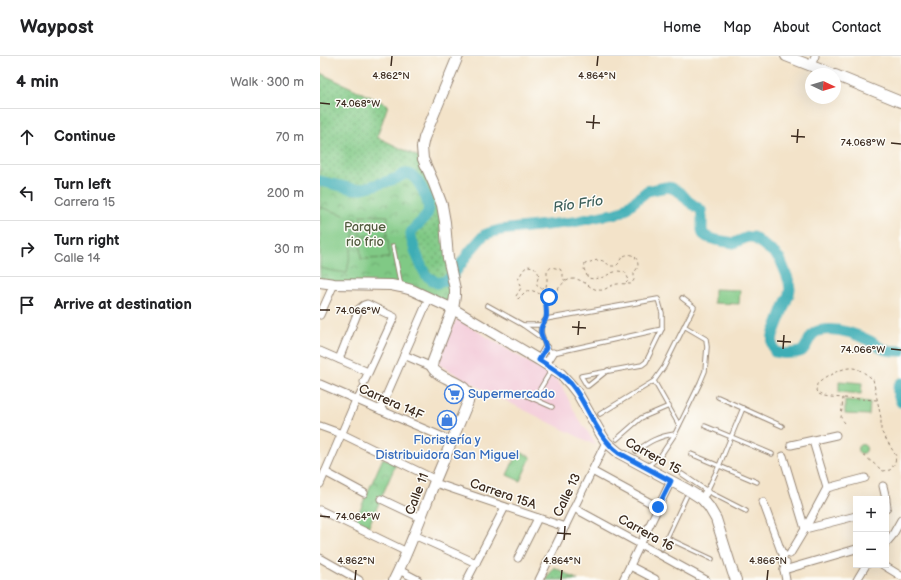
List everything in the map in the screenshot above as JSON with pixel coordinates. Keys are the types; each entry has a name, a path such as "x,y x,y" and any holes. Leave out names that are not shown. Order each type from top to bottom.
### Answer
{"street":[{"path":"404,356 432,367 453,309 455,296 454,282 448,258 444,211 423,159 422,147 424,138 458,56"},
{"path":"786,56 813,61 824,68"},
{"path":"841,78 901,102"},
{"path":"320,282 401,287 412,290 453,309"},
{"path":"320,314 334,284"},
{"path":"380,410 429,298"},
{"path":"339,359 359,309 364,305 367,304 394,317 363,384"},
{"name":"Carrera 15","path":"453,309 561,374 571,385 606,442 619,453 671,481 687,493 705,495 709,508 716,519 736,580"},
{"path":"546,348 546,364"},
{"path":"320,351 368,372"},
{"path":"546,364 553,353"},
{"name":"Calle 11","path":"394,580 407,552 468,402 469,394 465,389 437,373 432,367"},
{"name":"Carrera 14F","path":"320,384 452,442"},
{"path":"320,484 356,400"},
{"name":"Carrera 15A","path":"320,426 342,434 435,482 483,497 505,507 565,527"},
{"path":"791,446 836,436"},
{"path":"786,580 785,567 782,559 806,529 827,488 813,441"},
{"name":"Calle 13","path":"539,580 606,442"},
{"path":"783,456 806,529"},
{"path":"320,462 326,469 364,494"},
{"path":"592,471 658,507"},
{"path":"827,488 864,478"},
{"path":"624,580 671,481"},
{"path":"882,486 885,496"},
{"path":"381,499 421,518"},
{"path":"763,502 781,551 786,554"},
{"path":"467,580 505,507"},
{"name":"Carrera 16","path":"574,508 706,580"},
{"path":"320,510 407,552"},
{"path":"806,529 853,517"},
{"path":"518,558 538,518"},
{"path":"889,540 900,522"},
{"path":"414,535 476,563"},
{"path":"785,567 853,550"},
{"path":"320,558 359,580"},
{"path":"630,566 646,578 655,580"},
{"path":"857,580 864,568"},
{"path":"888,568 901,576"},
{"path":"399,570 418,580"}],"lane":[{"path":"393,246 401,287"},
{"path":"600,414 654,381 664,367 694,307 682,298"},
{"path":"608,370 588,386 581,376 608,370 642,365 646,362 662,329 662,313 658,299 546,319 541,325 541,332 546,348 553,353 662,329"},
{"path":"487,305 523,325 544,340"},
{"path":"523,325 541,325"},
{"path":"647,468 661,455 675,434 705,371 707,347 706,339 684,326"},
{"path":"534,399 546,364"},
{"path":"654,381 679,425"},
{"path":"356,400 363,384"},
{"path":"521,393 552,407"},
{"path":"718,397 782,426"},
{"path":"617,439 641,418 669,406"},
{"path":"705,495 732,437 743,408"},
{"path":"705,426 772,454"},
{"path":"636,451 654,440 675,434"},
{"path":"691,454 758,482"},
{"path":"682,474 705,495 746,511"},
{"path":"662,548 687,493"},
{"path":"666,538 712,558"}],"path":[{"path":"546,319 547,298 553,295 558,287 566,281 573,279 584,281 592,288 600,291 613,285 631,284 634,280 634,273 638,267 637,261 634,257 628,255 620,258 619,263 616,266 610,266 606,261 600,259 585,264 584,269 588,278 594,279 604,277 618,271 625,272 629,280 625,284"},
{"path":"549,297 541,296 532,290 526,291 518,299 516,296 520,288 518,280 523,270 528,266 534,267 539,272 537,286 542,288 546,287 547,272 551,267 560,270 563,274 563,279 566,281"},
{"path":"862,454 884,470 890,470 895,463 896,456 890,444 881,432 881,418 873,379 853,368 833,373 817,384 817,394 822,396 877,400"},
{"path":"843,398 842,418 845,423"}],"shaded area":[{"path":"456,319 555,378 562,387 576,414 597,446 480,388 438,364"}],"green space":[{"path":"320,73 388,105 377,137 423,159 434,184 452,277 437,283 427,276 416,254 410,236 428,204 423,191 414,177 404,174 388,181 359,189 320,181"},
{"name":"Parque rio frio","path":"404,174 410,174 414,177 427,199 428,205 427,215 411,231 410,236 416,254 427,276 437,283 452,277 454,304 412,290 320,282 320,181 349,189 359,189 388,181"},
{"path":"320,207 356,219 347,273 320,268"},
{"path":"361,215 388,216 387,236 360,236"},
{"path":"388,239 389,258 361,259 360,240"},
{"path":"714,289 740,290 739,304 714,303"},
{"path":"839,381 862,383 861,394 839,392"},
{"path":"845,400 870,402 869,415 845,414"},
{"path":"862,444 867,449 862,454 857,449"},
{"path":"518,451 531,457 520,481 507,475"},
{"path":"383,458 396,464 367,530 354,523"},
{"path":"554,567 578,580 546,580"}],"waterway":[{"name":"Río Frío","path":"320,181 359,189 388,181 405,174 408,174 416,179 426,197 428,212 424,219 412,230 412,241 425,273 437,283 452,277 470,251 484,235 500,230 574,222 615,214 623,211 647,191 666,187 672,188 681,193 688,201 701,210 702,230 703,234 707,237 734,243 748,237 753,237 780,259 787,276 790,289 773,335 772,344 775,352 801,352 812,335 823,330 841,331 853,334 870,341 883,349 890,351 901,351"},
{"name":"Río Frío","path":"901,383 898,387 901,402"}],"place":[{"name":"Supermercado","path":"454,394"},
{"name":"Floristería y Distribuidora San Miguel","path":"447,420"}],"route":[{"path":"549,297 546,301 546,319 541,325 541,332 546,348 539,360 561,374 571,385 578,394 606,442 619,453 671,481 658,507"}]}
